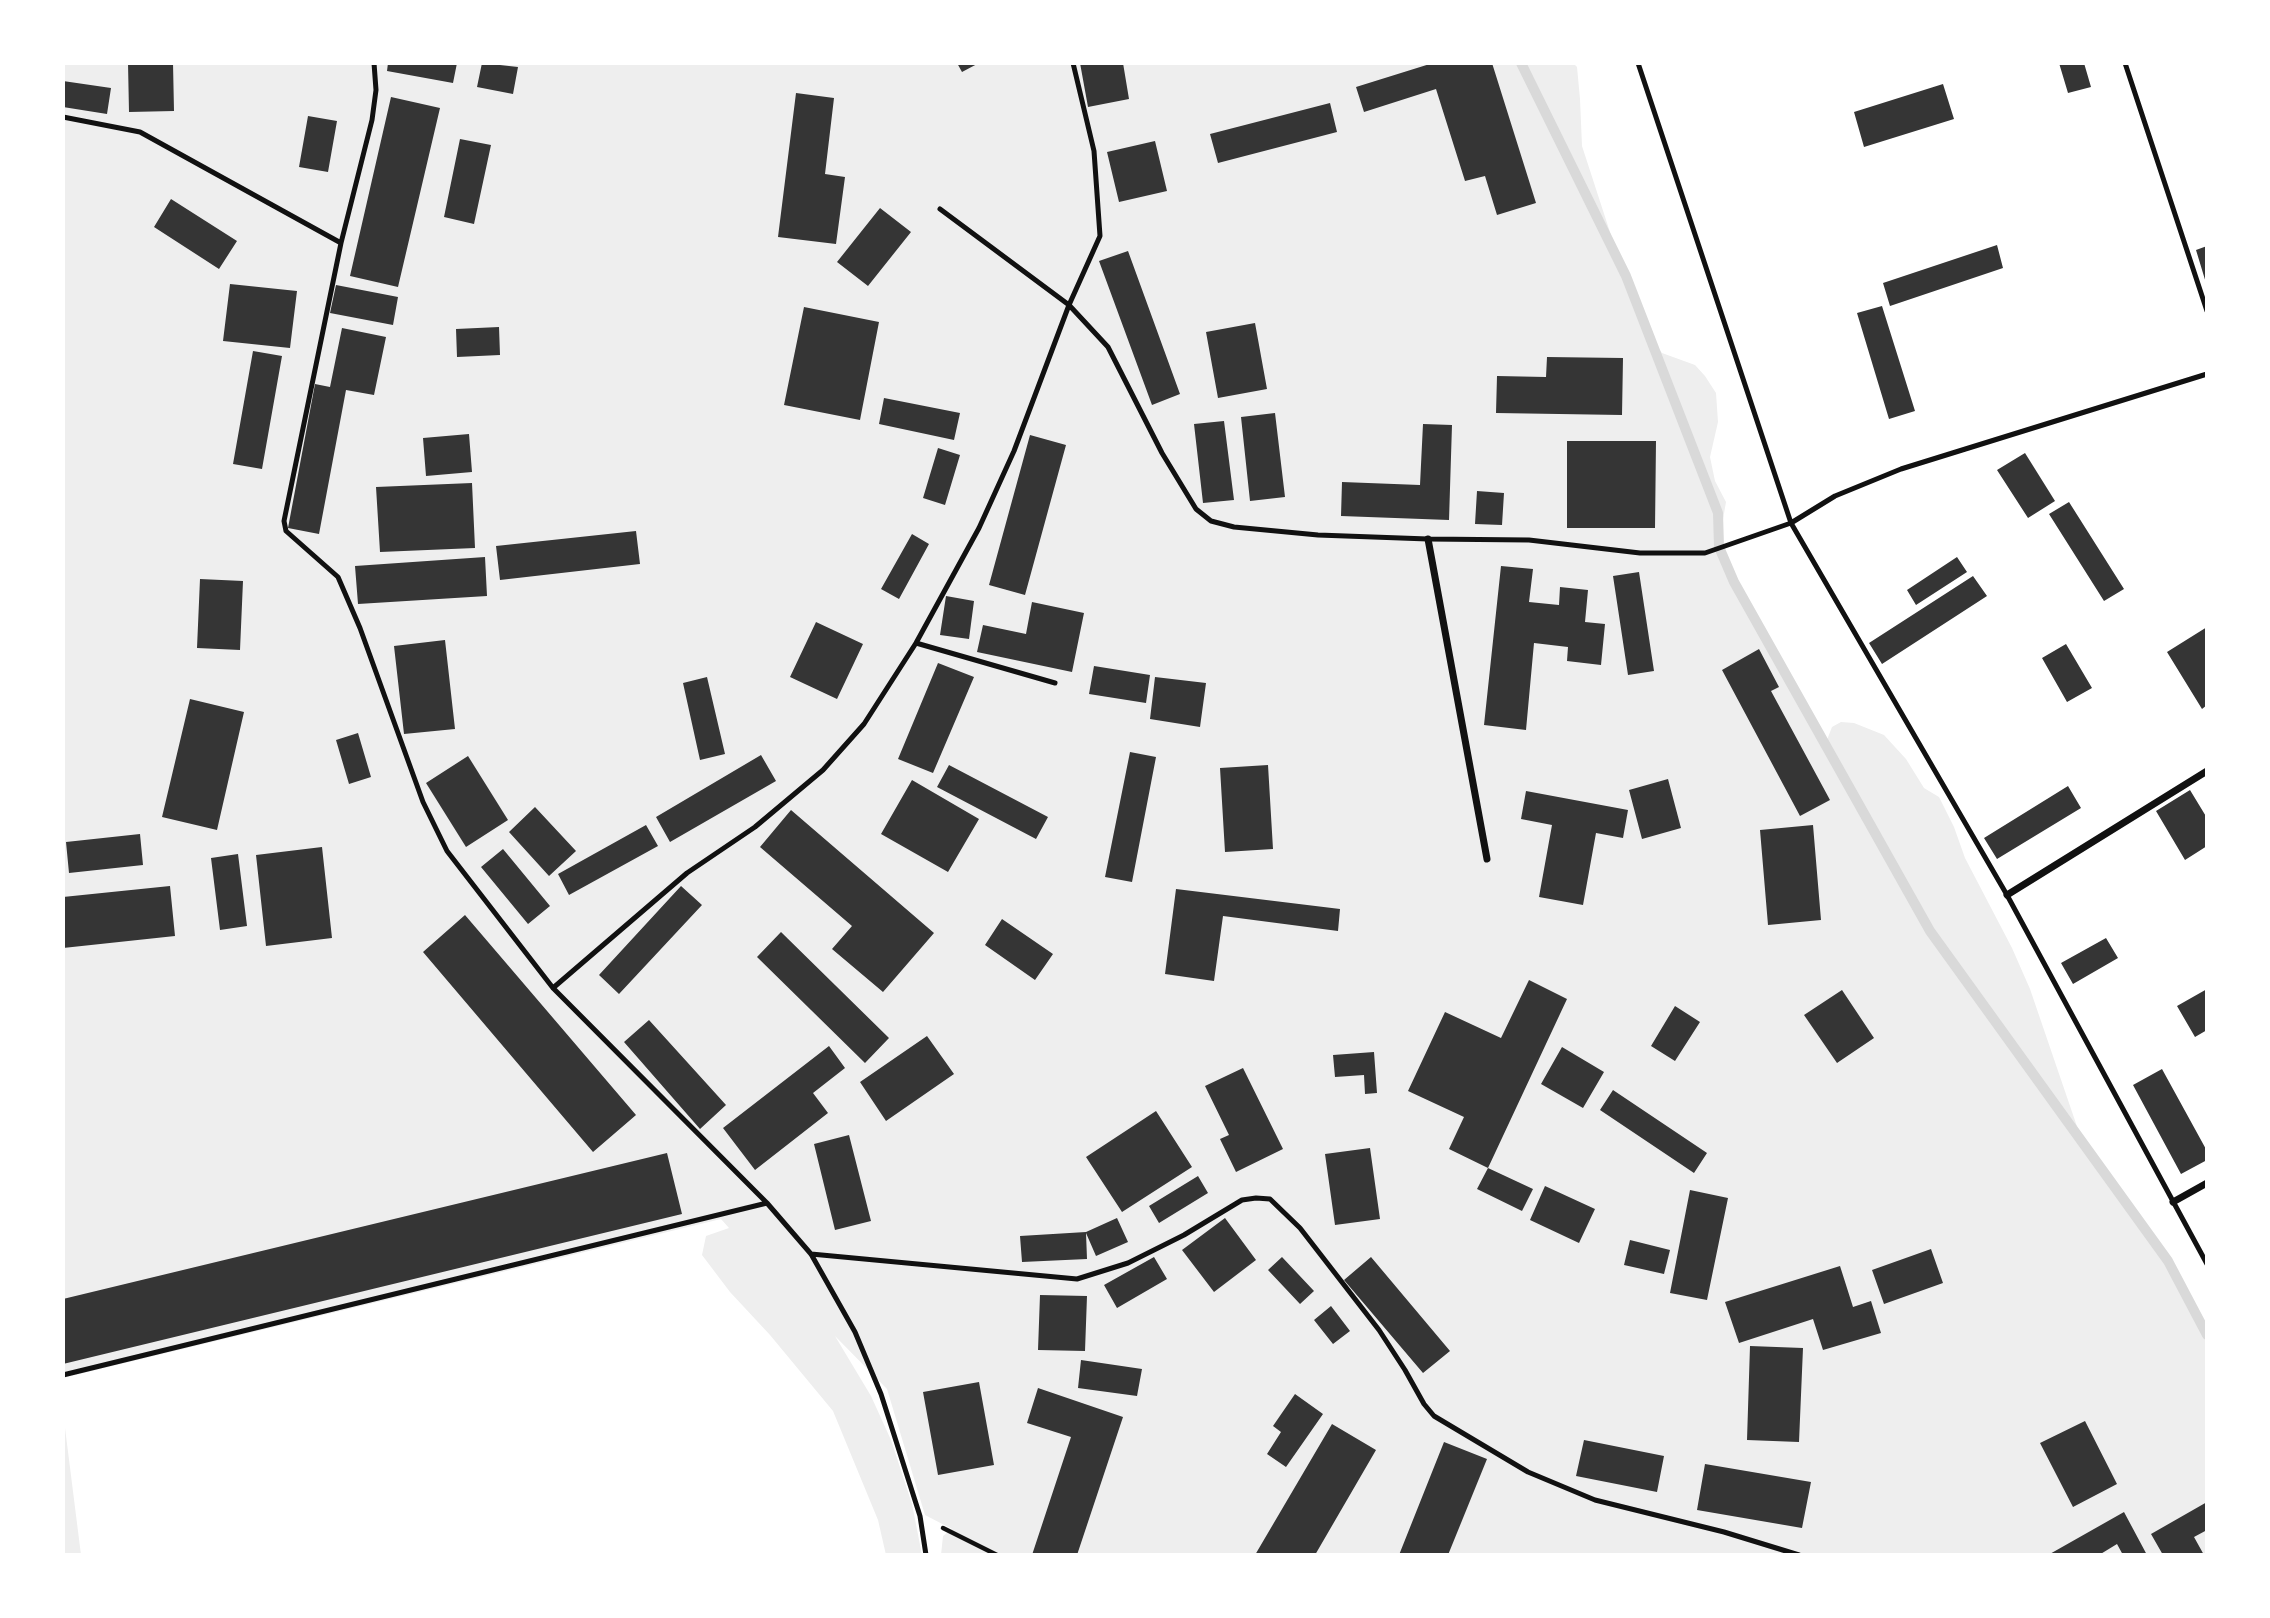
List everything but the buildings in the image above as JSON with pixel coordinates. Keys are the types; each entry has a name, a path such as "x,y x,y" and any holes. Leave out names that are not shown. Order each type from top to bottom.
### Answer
{"street":[{"path":"1428,539 1487,859"},
{"path":"2007,895 2207,771"},
{"path":"2174,1202 2207,1183"}],"lane":[{"path":"374,63 376,90 372,120 341,243 284,521 286,531 338,577 360,628 423,802 447,850 553,988 767,1203 811,1254 855,1332 881,1394 920,1516 926,1555"},
{"path":"553,988 687,873 755,827 823,770 864,724 916,643 984,517 1014,451 1069,305 1100,236 1094,151 1073,63"},
{"path":"1639,63 1791,523 2007,895 2207,1264"},
{"path":"2125,63 2207,311"},
{"path":"63,117 140,132 341,243"},
{"path":"940,209 1069,305 1108,347 1162,453 1196,509 1211,522 1234,527 1318,535 1529,540 1640,553 1705,552 1791,523 1835,496 1901,469 2207,374"},
{"path":"916,643 1055,683"},
{"path":"811,1254 1077,1279 1128,1263 1184,1235 1242,1200 1270,1199 1300,1228 1379,1330 1405,1370 1423,1405 1434,1416 1528,1472 1595,1500 1724,1532 1800,1555"},
{"path":"63,1375 767,1203"}],"path":[{"path":"920,1516 997,1555"}],"shaded area":[{"path":"63,63 1573,63 1577,67 1582,146 1621,266 1651,339 1662,353 1695,365 1716,393 1718,422 1710,457 1715,481 1726,502 1722,525 1718,528 1719,547 1734,582 1825,745 1832,727 1841,722 1854,723 1884,735 1906,759 1924,788 1939,797 1965,858 2030,989 2083,1144 2168,1261 2207,1335 2207,1555 941,1555 943,1536 952,1529 925,1515 887,1389 835,1336 871,1396 891,1440 912,1504 922,1555 886,1555 878,1520 833,1411 770,1335 730,1292 702,1255 706,1236 729,1228 721,1219 63,1378"},
{"path":"63,1412 81,1555 63,1555"}],"waterway":[{"path":"1521,63 1626,276 1718,513 1719,547 1734,582 1930,931 2168,1261 2207,1335"}]}
